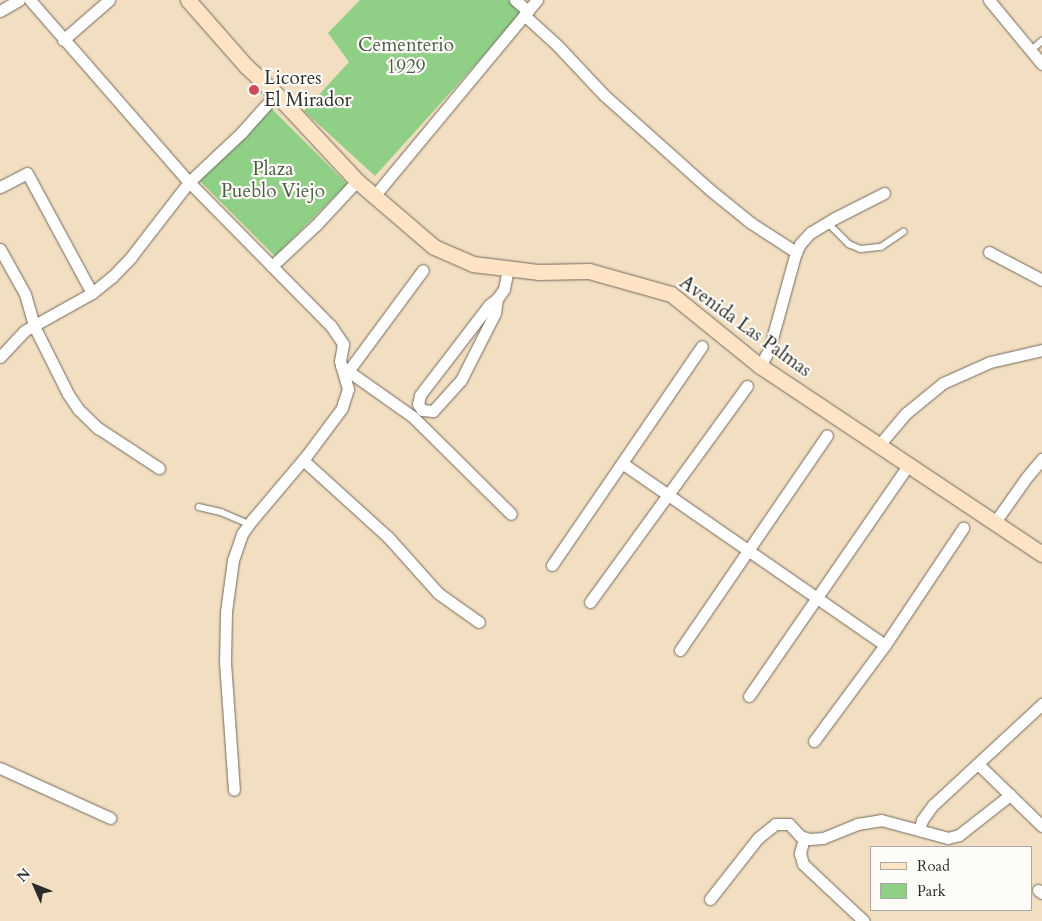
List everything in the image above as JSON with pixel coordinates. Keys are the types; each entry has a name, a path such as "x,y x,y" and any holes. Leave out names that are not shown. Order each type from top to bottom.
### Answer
{"street":[{"path":"0,11 19,0"},
{"path":"30,0 188,182 339,335 343,344 348,390 338,415 249,524 242,534 233,560 226,612 225,662 234,790"},
{"path":"63,40 109,0"},
{"name":"Avenida Las Palmas","path":"188,0 246,66 276,94 357,181 434,247 473,264 538,272 589,271 671,294 760,366 880,444 1042,554"},
{"path":"515,0 604,95 709,189 751,223 796,252"},
{"path":"375,195 537,0"},
{"path":"989,0 1042,64"},
{"path":"0,357 19,336 92,293 122,268 188,182 242,132 276,94"},
{"path":"0,186 27,173 92,293"},
{"path":"272,266 316,226 357,181"},
{"path":"760,366 769,350 796,252 810,234 884,193"},
{"path":"0,249 25,294 34,326 68,394 78,409 98,428 160,468"},
{"path":"989,252 1042,280"},
{"path":"497,300 494,313 461,380 433,411 422,410 418,404 420,395 489,306 497,300 504,290 508,268"},
{"path":"345,368 423,270"},
{"path":"552,565 702,346"},
{"path":"880,444 905,414 943,383 990,362 1042,350"},
{"path":"345,368 412,416 511,514"},
{"path":"590,602 747,386"},
{"path":"680,650 827,435"},
{"path":"302,460 388,537 438,593 479,622"},
{"path":"995,522 1041,461"},
{"path":"622,462 885,645"},
{"path":"750,696 909,464"},
{"path":"814,741 885,645 964,528"},
{"path":"919,830 922,820 933,805 1042,704"},
{"path":"978,764 1042,826"},
{"path":"0,768 110,818"},
{"path":"710,899 758,838 770,826 785,823 804,838 823,838 857,824 882,820 943,838 954,837 1010,795"},
{"path":"804,838 800,853 803,864 864,921"}],"lane":[{"path":"1030,50 1042,41"},
{"path":"828,223 850,244 861,249 881,247 903,232"},
{"path":"199,507 220,512 249,524"}],"green space":[{"name":"Cementerio 1929","path":"360,0 508,0 522,13 375,176 304,111 349,62 328,33"},
{"name":"Plaza Pueblo Viejo","path":"270,107 347,184 275,256 198,179"}],"place":[{"name":"Licores El Mirador","path":"254,90"}]}
